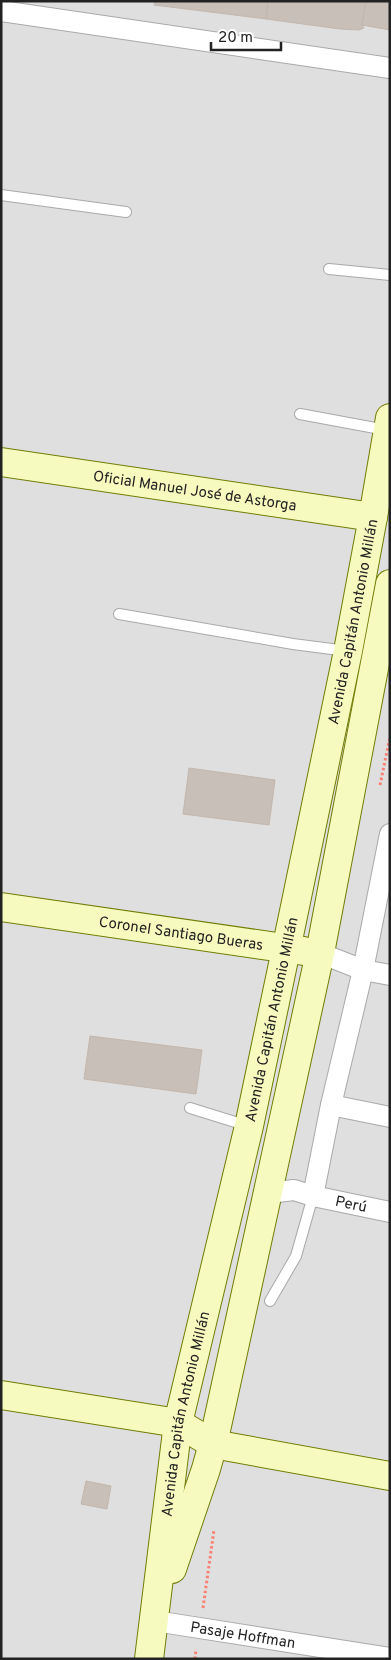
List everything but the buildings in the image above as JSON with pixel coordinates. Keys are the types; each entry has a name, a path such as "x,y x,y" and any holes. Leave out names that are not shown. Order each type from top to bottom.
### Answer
{"main road":[{"name":"Avenida Capitán Antonio Millán","path":"149,1659 178,1423 249,1126 348,651 381,518 389,424"},
{"name":"Oficial Manuel José de Astorga","path":"1,462 381,518"},
{"name":"Avenida Capitán Antonio Millán","path":"155,1621 213,1444 320,953 390,584"},
{"name":"Coronel Santiago Bueras","path":"1,907 320,953"},
{"path":"1,1394 178,1423 213,1444 390,1476"}],"street":[{"path":"1,11 390,68"},
{"path":"313,1196 331,1105 363,970 390,834"},
{"name":"Coronel Santiago Bueras","path":"320,953 363,970 390,975"},
{"path":"331,1105 390,1117"},
{"name":"Perú","path":"268,1193 294,1190 313,1196 390,1212"},
{"name":"Pasaje Hoffman","path":"155,1621 390,1658"}],"lane":[{"path":"1,195 126,212"},
{"path":"329,269 390,275"},
{"path":"300,414 389,424"},
{"path":"119,614 293,644 348,651"},
{"path":"190,1108 249,1126"},
{"path":"270,1302 296,1256 313,1196"}],"path":[{"path":"195,1659 214,1528"}],"shaded area":[{"path":"1,1 390,1 390,1659 1,1659"}]}
